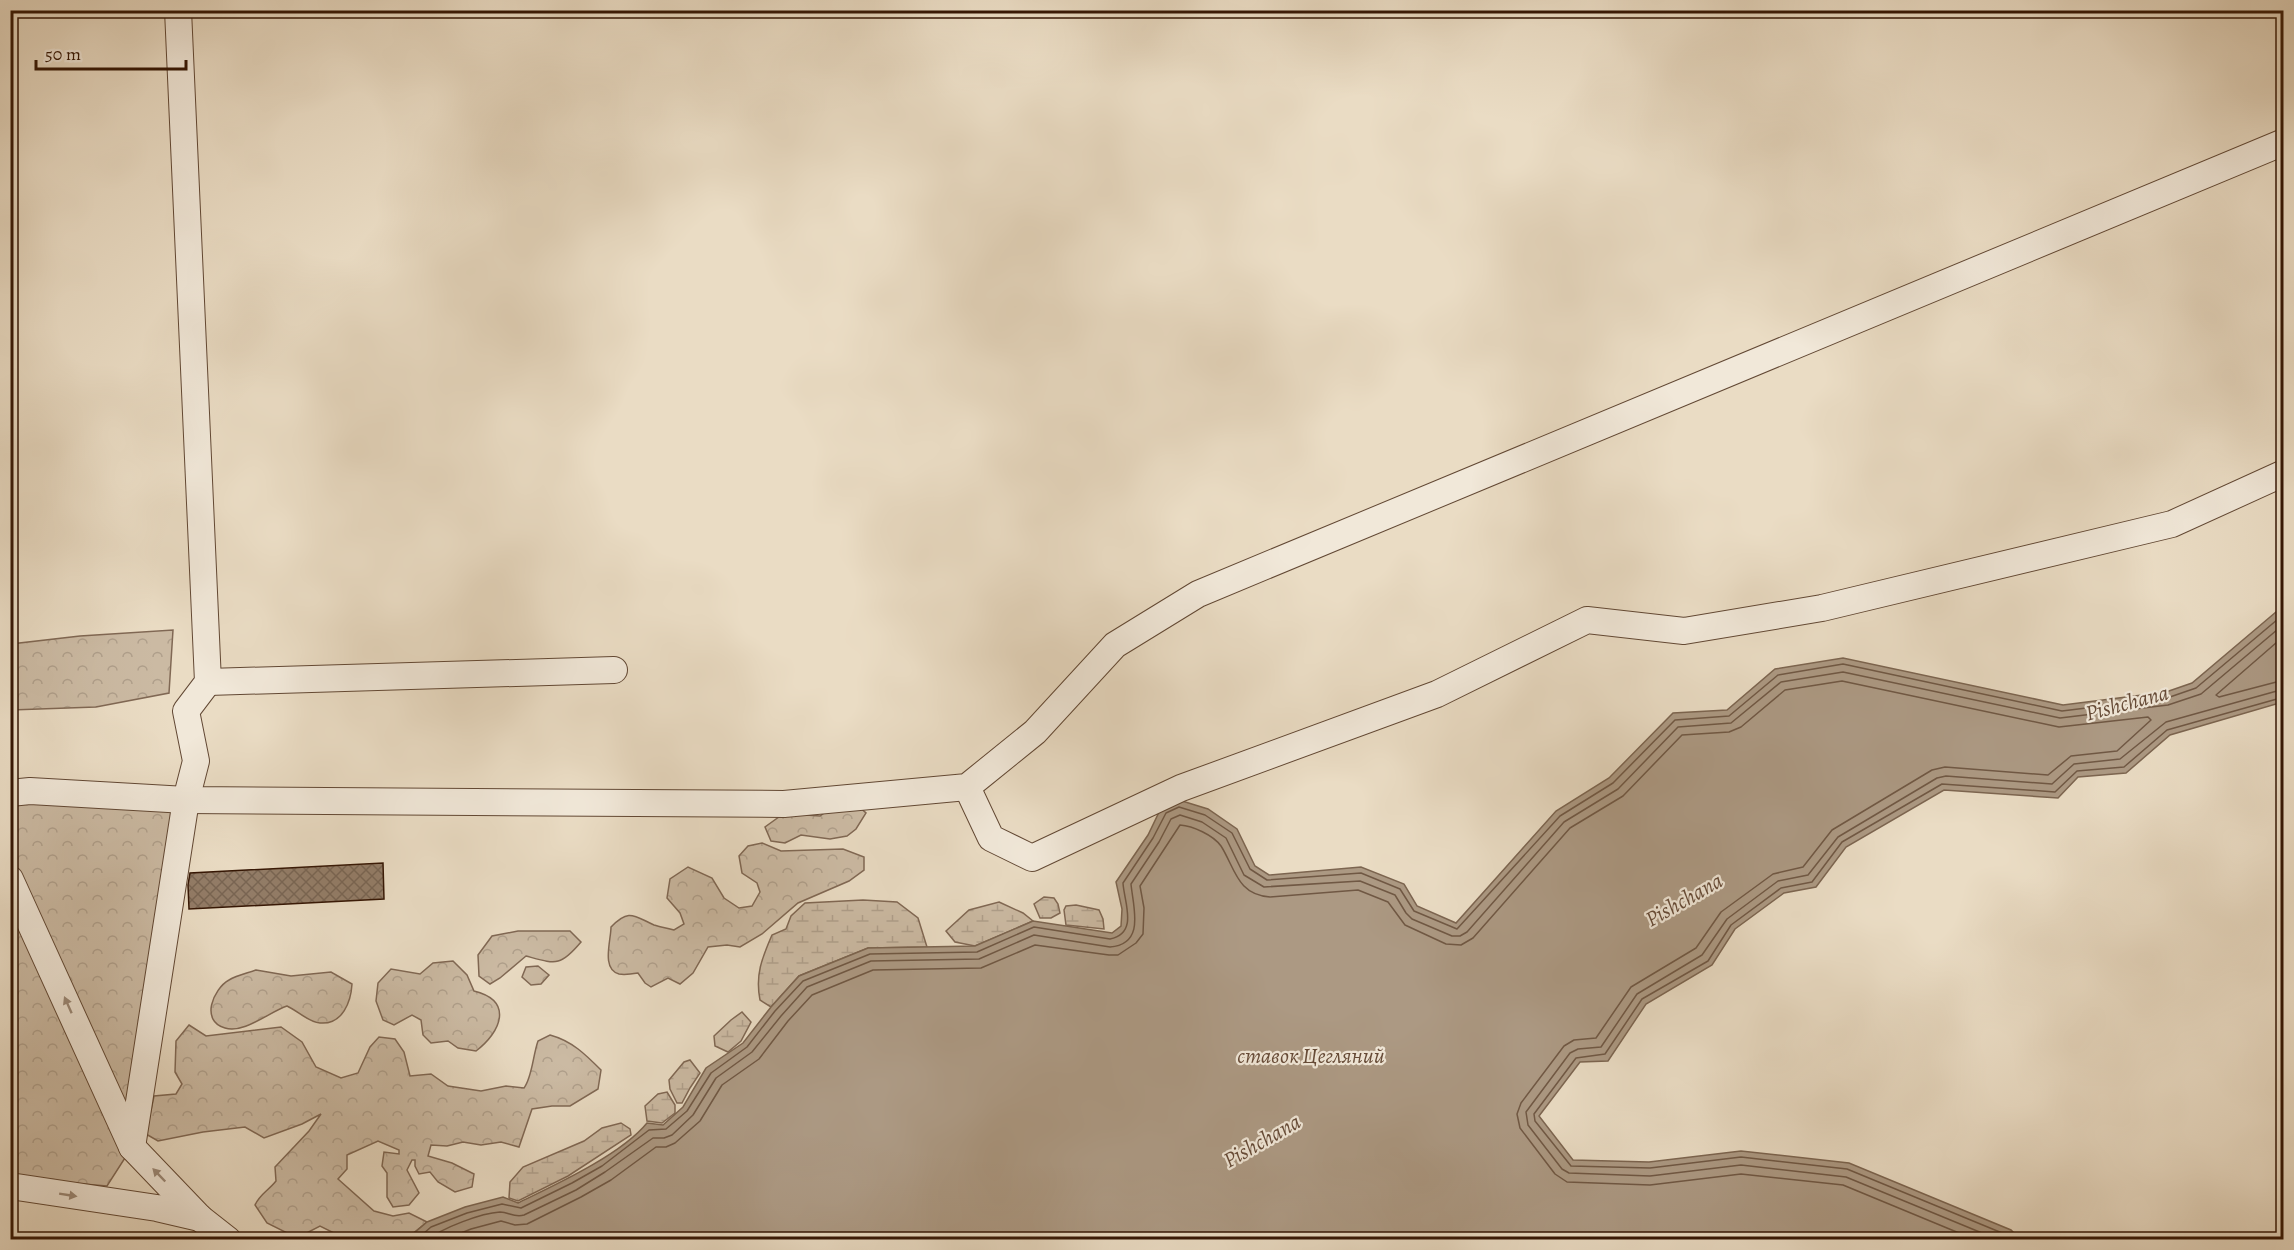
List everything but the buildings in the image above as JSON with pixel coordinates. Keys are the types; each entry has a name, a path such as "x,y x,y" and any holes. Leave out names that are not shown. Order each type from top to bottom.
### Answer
{"street":[{"path":"132,1147 186,800 196,761 186,711 208,682 178,10"},
{"path":"10,793 30,791 186,800 784,804 967,787 1035,732 1115,645 1197,594 2283,142"},
{"path":"967,787 991,838 1032,858 1181,788 1437,694 1587,620 1684,632 1822,608 2172,524 2283,473"},
{"path":"208,682 614,670"},
{"path":"10,879 132,1147 200,1218 228,1239"},
{"path":"10,1186 157,1208 200,1218"}],"green space":[{"path":"173,630 169,693 96,707 11,710 11,644 80,636"},
{"path":"11,793 186,800 132,1147 107,1186 11,1178"},
{"path":"856,804 866,813 856,829 847,836 830,839 801,835 785,843 771,841 765,827 790,809 806,815 820,816 831,808"},
{"path":"762,843 781,851 843,849 864,857 864,870 849,881 798,903 762,934 740,947 727,945 708,947 693,973 680,984 668,978 651,987 638,973 619,974 613,971 608,954 611,927 622,917 636,917 674,930 684,924 680,913 667,898 670,879 688,867 712,878 724,898 739,908 752,906 760,892 757,883 742,873 739,856 748,846"},
{"path":"1044,897 1054,898 1060,913 1051,918 1040,918 1034,904"},
{"path":"863,900 897,902 918,918 927,947 868,948 799,976 771,1007 760,1000 758,983 765,951 772,935 786,929 791,916 805,903"},
{"path":"999,902 1023,913 1033,921 975,946 955,942 946,931 969,910"},
{"path":"1076,905 1099,910 1104,929 1066,925 1064,910 1066,906"},
{"path":"518,931 570,931 581,942 562,960 551,962 526,956 490,984 479,976 478,955 492,936"},
{"path":"453,961 467,975 474,991 487,996 495,1002 499,1009 497,1026 492,1035 476,1051 458,1048 448,1041 431,1043 423,1035 421,1020 412,1015 394,1025 383,1020 376,1001 378,983 391,969 420,974 433,963"},
{"path":"538,966 549,975 541,984 531,985 522,977 526,967"},
{"path":"256,970 291,976 331,972 352,984 348,1004 340,1016 328,1023 311,1021 287,1006 240,1028 225,1028 217,1024 211,1012 218,990 232,978"},
{"path":"742,1012 751,1022 741,1041 728,1052 715,1046 714,1036"},
{"path":"189,1025 206,1036 281,1027 302,1042 316,1067 341,1078 358,1073 370,1047 379,1037 395,1039 404,1052 410,1076 431,1074 448,1086 481,1091 506,1086 524,1088 529,1078 538,1041 550,1035 572,1044 601,1070 598,1089 570,1106 532,1109 519,1147 501,1142 481,1145 463,1142 447,1146 431,1145 428,1156 452,1163 474,1174 472,1187 455,1192 438,1182 430,1172 419,1174 415,1160 412,1160 407,1170 419,1193 409,1205 393,1207 387,1197 387,1173 382,1166 384,1152 399,1154 399,1150 378,1141 347,1155 347,1169 338,1179 374,1211 393,1216 409,1213 427,1222 406,1239 346,1239 320,1226 297,1238 267,1223 255,1205 276,1181 275,1167 309,1131 321,1114 302,1124 264,1138 245,1127 158,1141 146,1134 154,1096 176,1094 182,1084 175,1072 176,1041"},
{"path":"690,1060 700,1073 682,1103 677,1103 670,1089 669,1080 684,1062"},
{"path":"667,1092 675,1105 675,1113 662,1123 647,1121 645,1106 658,1094"},
{"path":"621,1123 630,1129 631,1135 568,1176 518,1201 509,1198 510,1182 523,1167 584,1141 602,1128"}],"water":[{"name":"ставок Цегляний","path":"2283,606 2283,702 2170,735 2126,773 2078,777 2058,798 1944,790 1846,847 1816,887 1784,893 1735,929 1712,965 1646,1004 1608,1061 1580,1062 1539,1116 1573,1160 1649,1162 1741,1151 1849,1163 2011,1230 2020,1239 406,1240 427,1222 465,1207 503,1197 518,1203 605,1158 636,1135 647,1123 663,1125 683,1107 706,1068 743,1043 799,976 868,948 975,946 1033,921 1112,933 1121,926 1122,909 1116,882 1148,835 1161,808 1179,800 1208,809 1237,829 1255,866 1269,875 1361,867 1404,884 1417,906 1456,923 1556,811 1609,778 1673,713 1727,710 1775,669 1843,658 2063,705 2166,692 2192,683"}],"water label":[{"name":"Pishchana","path":"2127,703"},
{"name":"Pishchana","path":"1684,900"},
{"name":"Pishchana","path":"1262,1141"}]}
